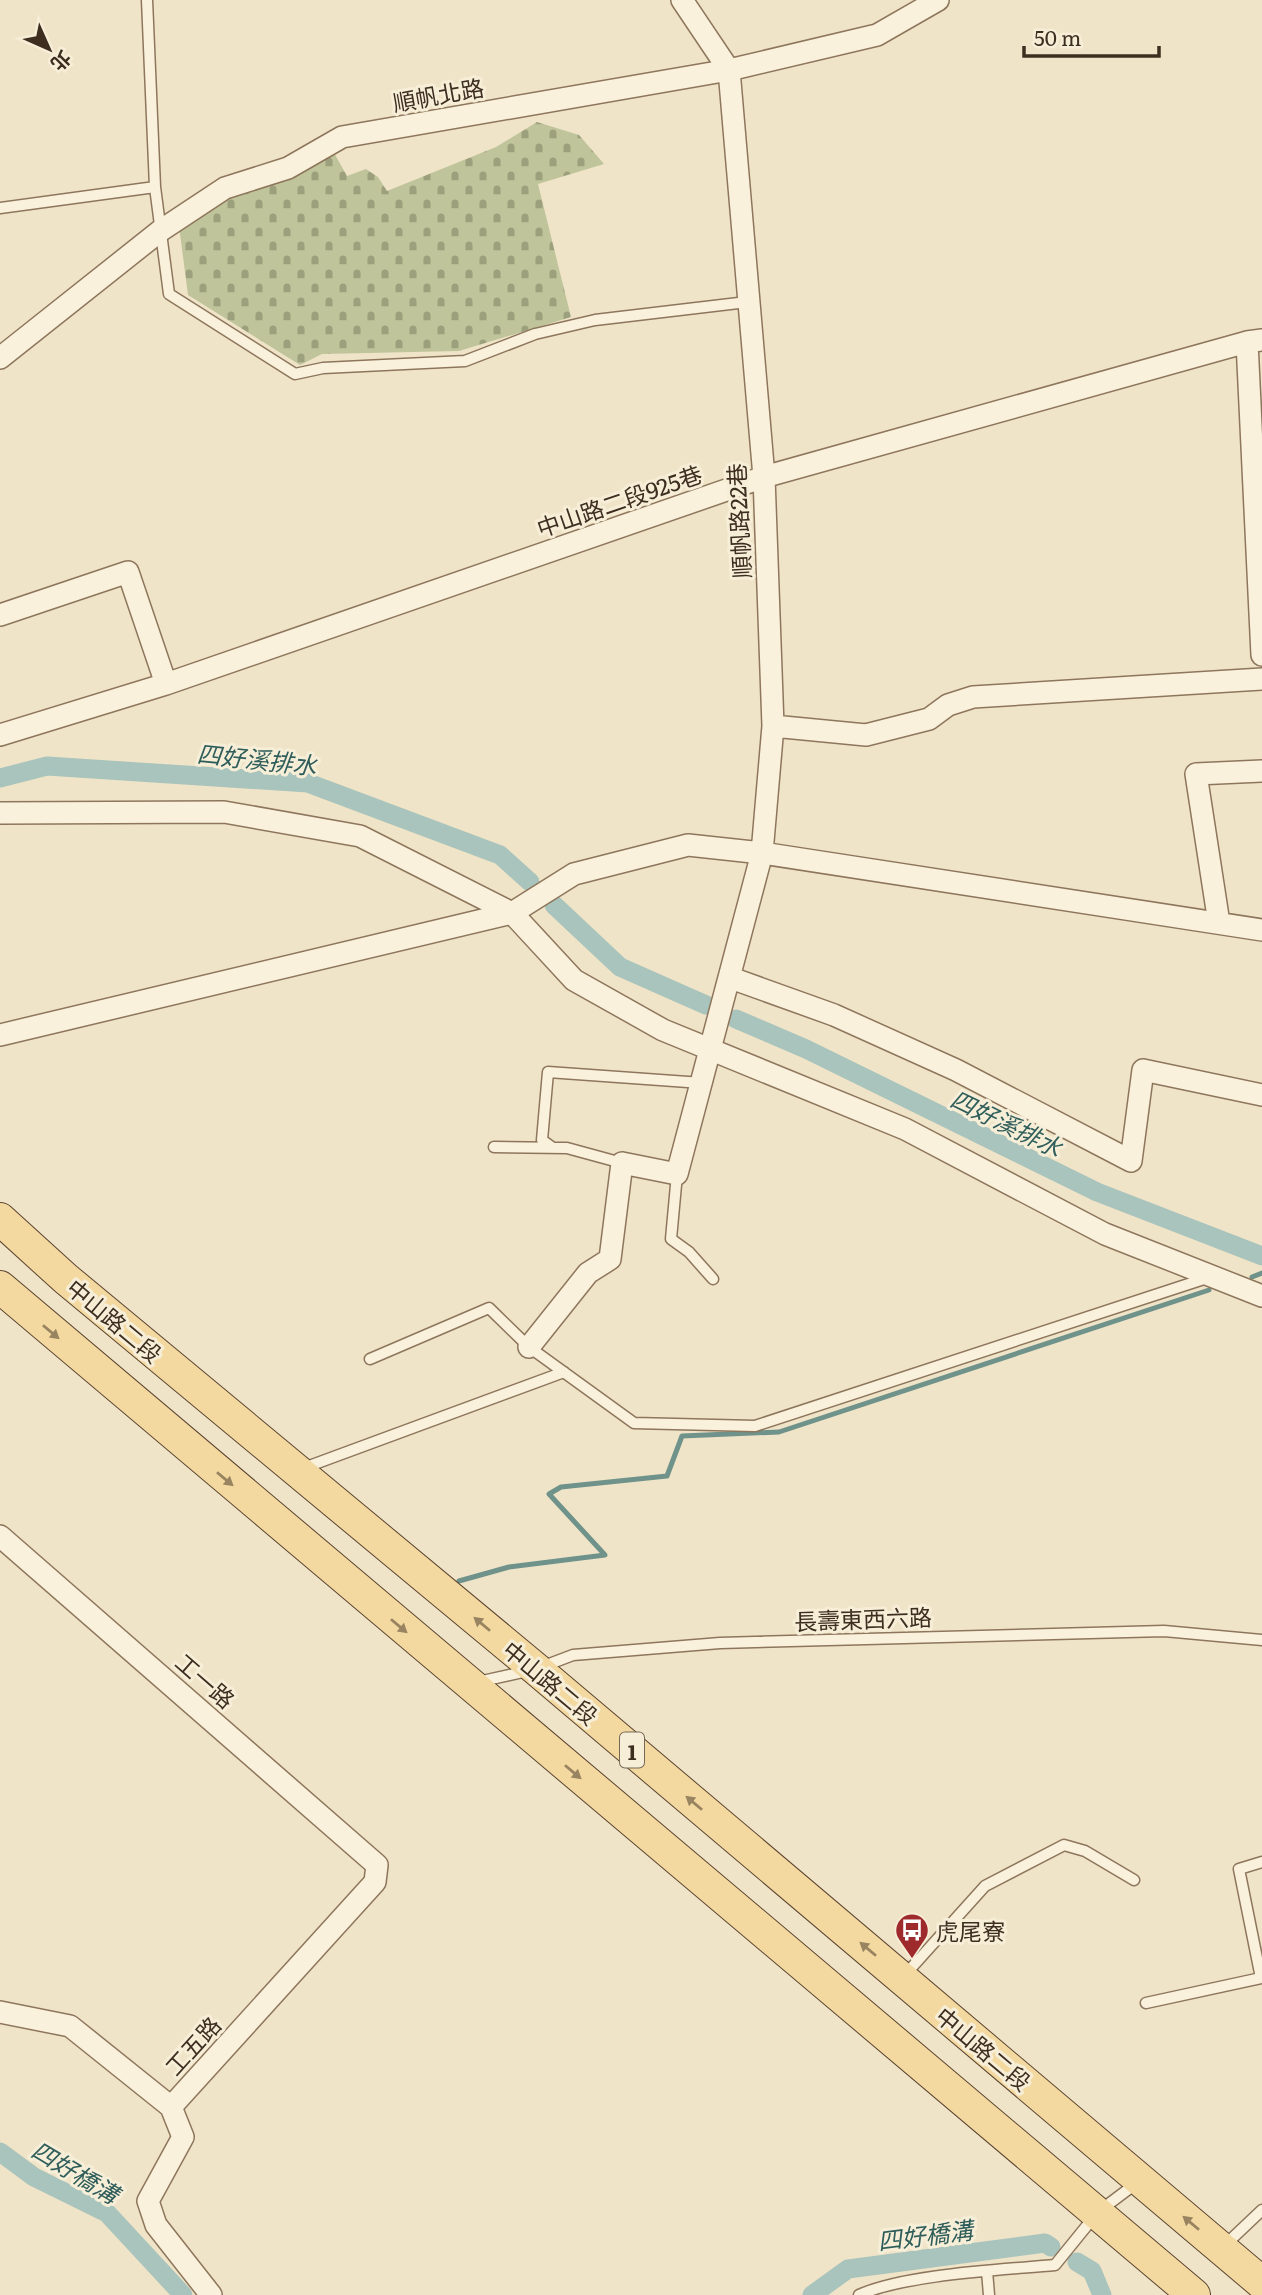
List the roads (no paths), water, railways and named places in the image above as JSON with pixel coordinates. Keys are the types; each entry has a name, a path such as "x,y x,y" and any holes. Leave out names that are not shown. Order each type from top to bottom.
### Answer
{"main road":[{"name":"中山路二段","path":"0,1219 66,1279 536,1669 1262,2283"},
{"name":"1","path":"0,1287 1194,2295"},
{"path":"322,1561 357,1520"},
{"path":"959,2096 992,2055"}],"street":[{"name":"順帆路22巷","path":"677,1174 762,853 773,726 764,477 729,70 682,0"},
{"name":"順帆北路","path":"0,358 160,231 225,188 288,168 342,137 729,70 877,35 938,0"},
{"name":"中山路二段925巷","path":"0,735 166,684 764,477 1254,341"},
{"path":"1254,341 1262,655"},
{"path":"0,615 128,572 166,684"},
{"path":"773,726 866,735 929,719 948,705 973,697 1262,679"},
{"path":"1219,923 1196,774 1262,771"},
{"path":"0,813 224,812 360,836 512,913 574,981 663,1030 905,1129 1105,1234 1262,1296"},
{"path":"0,1035 512,913 573,874 688,845 762,853 1262,930"},
{"path":"731,978 834,1016 956,1070 1131,1161 1143,1070 1262,1095"},
{"path":"529,1348 588,1273 610,1259 622,1163 677,1174"},
{"name":"工一路","path":"0,1536 377,1865"},
{"name":"工五路","path":"0,2012 70,2026 172,2107 375,1882 377,1865"},
{"path":"172,2107 183,2137 148,2202 164,2236 211,2295"}],"lane":[{"path":"147,0 155,187 169,294 295,374 323,368 465,361 535,334 595,320 747,302"},
{"path":"0,208 155,187"},
{"path":"553,1148 542,1140 548,1072 702,1083"},
{"path":"494,1147 567,1148 622,1163"},
{"path":"677,1174 671,1239 689,1252 713,1279"},
{"path":"370,1359 489,1308 529,1348 634,1423 755,1426 1212,1276"},
{"path":"297,1471 564,1372"},
{"name":"長壽東西六路","path":"469,1685 536,1669 573,1655 720,1643 1164,1631 1262,1640"},
{"path":"902,1979 985,1886 1064,1845 1085,1851 1134,1880"},
{"path":"1146,2003 1261,1978 1239,1869 1262,1862"},
{"path":"859,2295 873,2289 987,2271 1055,2265 1098,2212 1141,2180"},
{"path":"1221,2248 1262,2210"},
{"path":"987,2271 989,2295"}],"waterway":[{"name":"四好溪排水","path":"0,778 47,766 308,783 500,855 530,882"},
{"name":"四好溪排水","path":"554,905 620,967 706,1005"},
{"name":"四好溪排水","path":"736,1019 806,1049 1097,1192 1262,1256"},
{"path":"1252,1277 1262,1273"},
{"path":"459,1581 509,1567 605,1555 549,1494 561,1487 667,1476 682,1436 779,1432 1209,1290"},
{"name":"四好橋溝","path":"0,2152 34,2177 107,2213 183,2295"},
{"name":"四好橋溝","path":"812,2295 848,2269 1045,2243 1051,2247"},
{"name":"四好橋溝","path":"1077,2262 1092,2271 1102,2295"}],"place":[{"name":"虎尾寮","path":"912,1960"}]}
